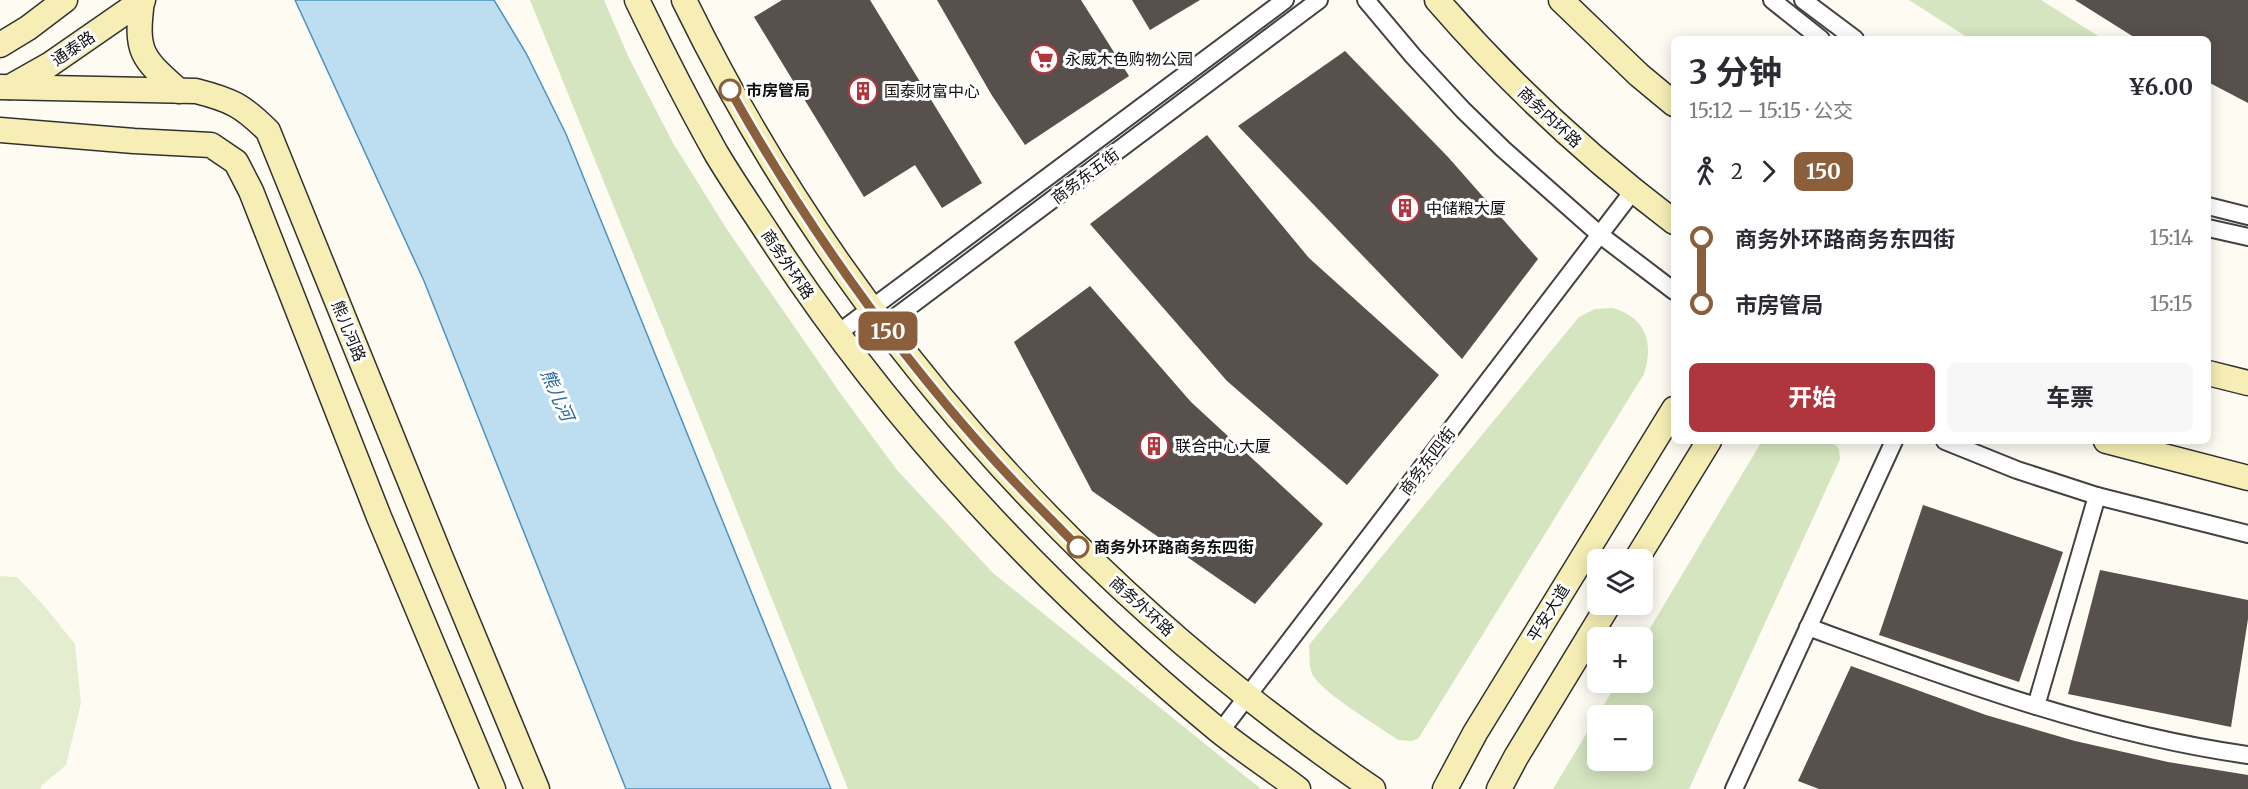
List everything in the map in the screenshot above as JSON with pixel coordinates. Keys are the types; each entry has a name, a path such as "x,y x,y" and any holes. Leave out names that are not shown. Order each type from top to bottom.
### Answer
{"street":[{"path":"0,45 28,28 65,0"},
{"path":"142,0 138,27 142,49 149,64 180,91"},
{"name":"通泰路","path":"3,89 49,65 142,0"},
{"name":"商务外环路","path":"637,0 666,61 717,155 792,271 844,343 912,430 989,518 1106,632 1220,732 1298,789"},
{"name":"商务外环路","path":"684,0 754,133 827,247 878,317 945,402 1020,488 1081,550 1135,600 1247,698 1373,789"},
{"name":"商务东五街","path":"844,343 1285,0"},
{"name":"商务东五街","path":"878,317 1319,0"},
{"path":"1366,0 1463,110 1542,185 1599,234 1671,289"},
{"name":"商务内环路","path":"1437,0 1510,79 1571,137 1633,191 1671,220"},
{"path":"1562,0 1671,101"},
{"path":"1772,0 1817,36"},
{"path":"1803,0 1851,36"},
{"name":"熊儿河路","path":"3,89 196,91 223,98 248,111 268,131 537,789"},
{"path":"1,127 134,141 211,145 236,162 251,191 379,517 493,789"},
{"name":"商务东四街","path":"1220,732 1633,191"},
{"path":"2211,207 2248,216"},
{"path":"2211,229 2248,237"},
{"path":"2211,374 2248,383"},
{"name":"平安大道","path":"1445,789 1475,733 1671,414"},
{"path":"1643,549 1707,444"},
{"path":"1734,789 1893,444"},
{"path":"1952,444 2017,470 2097,496 2248,534"},
{"path":"2118,444 2248,478"},
{"path":"2036,706 2097,496"},
{"path":"1499,789 1602,615"},
{"path":"1808,627 2073,717 2175,742 2248,755"}],"green space":[{"path":"530,0 604,0 629,58 673,143 728,231 843,397 897,470 993,573 1261,789 848,789"},
{"path":"1909,0 2041,0 2098,36 1965,36"},
{"path":"1613,308 1633,318 1645,333 1648,352 1644,374 1418,739 1398,740 1320,685 1311,670 1309,645 1579,317 1595,309"},
{"path":"1760,444 1835,444 1839,449 1840,459 1689,789 1553,789 1587,733 1587,771 1653,771 1653,705 1604,705 1611,693 1653,693 1653,627 1651,627"},
{"path":"0,576 17,577 75,644 81,703 66,765 41,786 41,789 0,789"}],"water":[{"name":"熊儿河","path":"295,0 494,0 526,53 566,134 831,789 626,789 424,281"}],"building":[{"name":"国泰财富中心","path":"782,0 870,0 982,183 942,208 915,165 864,197 754,17"},
{"name":"永威木色购物公园","path":"937,0 1081,0 1129,76 1025,145 991,94"},
{"path":"1132,0 1200,0 1150,30"},
{"path":"2075,0 2248,0 2248,103 2211,84 2211,36 2132,36"},
{"name":"中储粮大厦","path":"1345,51 1448,157 1538,259 1462,359 1238,126"},
{"path":"1207,135 1309,258 1439,375 1347,485 1227,381 1090,224"},
{"name":"联合中心大厦","path":"1090,286 1191,402 1323,524 1255,604 1092,491 1014,342"},
{"path":"1923,505 2063,552 2019,682 1879,635"},
{"path":"2100,570 2248,600 2248,619 2231,727 2068,694"},
{"path":"1851,666 1986,715 2075,741 2168,762 2248,775 2248,789 1819,789 1798,781"}],"bus line":[{"name":"150","path":"730,90 754,133 827,247 912,363 987,452 1078,547"}],"place":[{"name":"永威木色购物公园","path":"1044,59"},
{"name":"市房管局","path":"730,90"},
{"name":"国泰财富中心","path":"863,91"},
{"name":"中储粮大厦","path":"1405,208"},
{"name":"联合中心大厦","path":"1154,446"},
{"name":"商务外环路商务东四街","path":"1078,547"}]}
